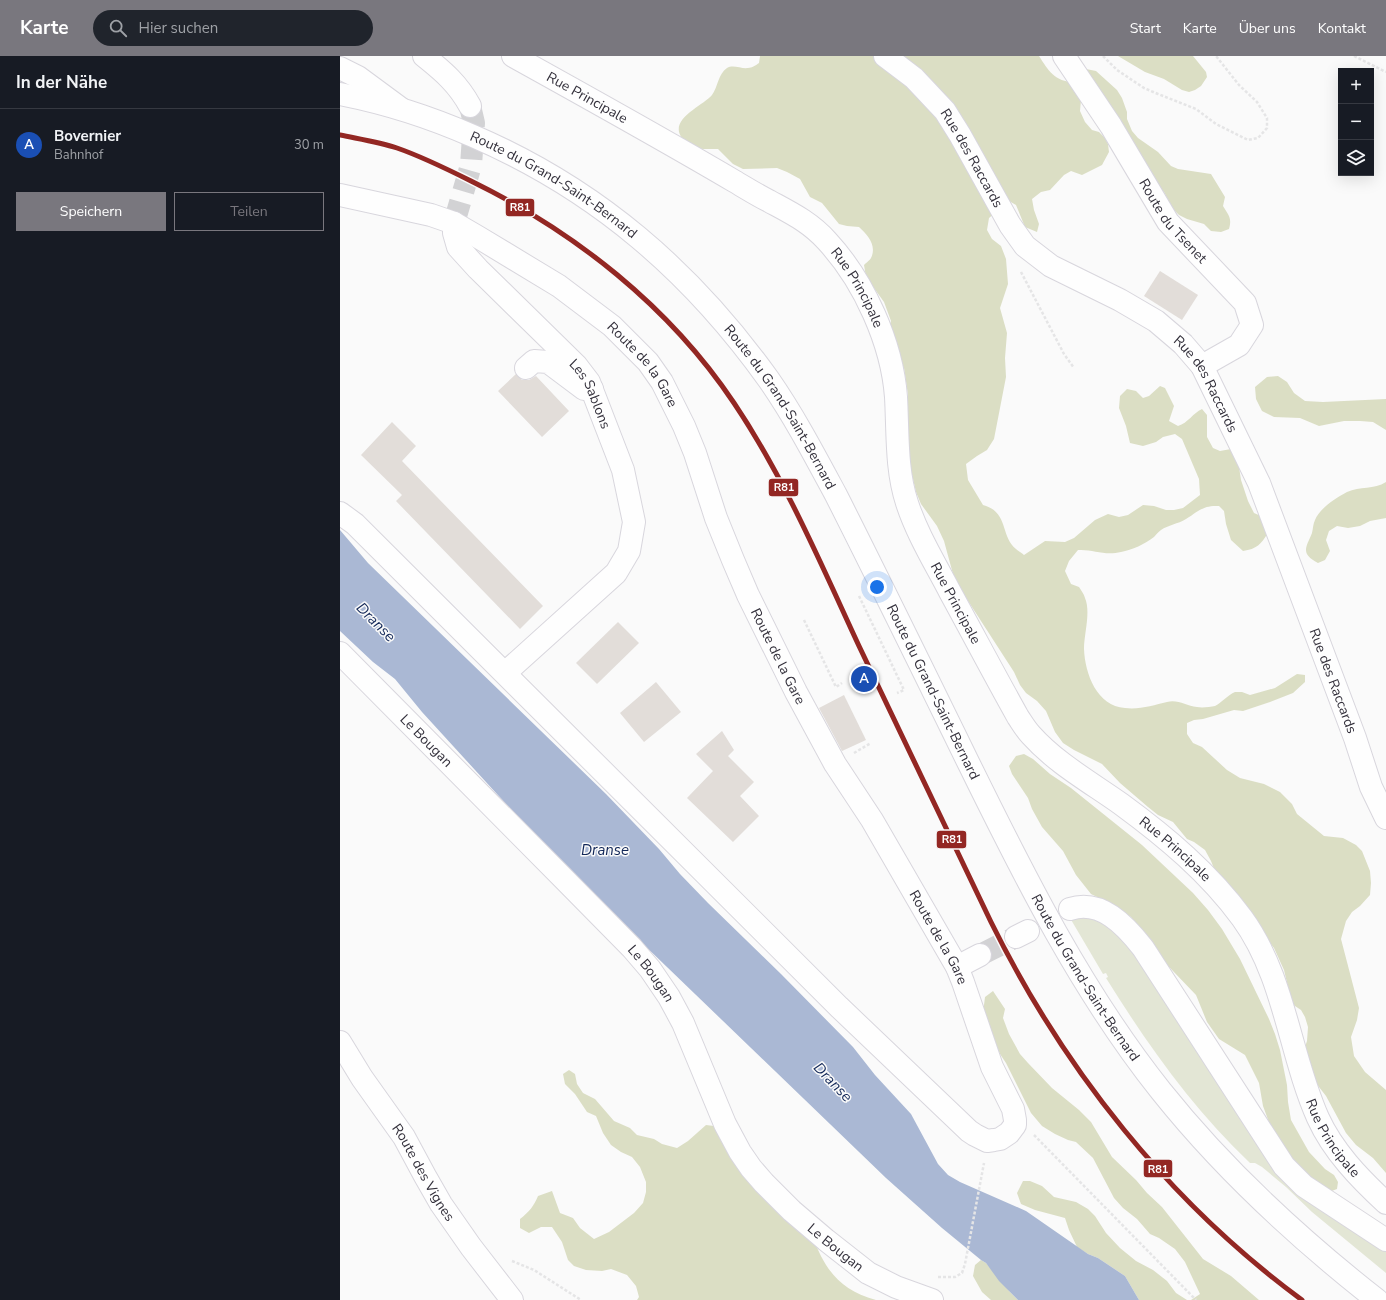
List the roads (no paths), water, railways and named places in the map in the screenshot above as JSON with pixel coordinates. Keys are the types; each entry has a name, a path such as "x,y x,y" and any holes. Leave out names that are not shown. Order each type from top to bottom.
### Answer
{"street":[{"path":"424,56 446,74 462,92 470,106"},
{"name":"Rue Principale","path":"513,56 646,130 770,202 792,212 814,228 841,256 864,294 887,350 893,376 900,470 907,503 921,536 943,579 1018,717 1029,734 1045,750 1155,830 1194,864 1222,893 1243,919 1259,944 1270,968 1293,1040 1298,1063 1318,1119 1332,1143 1349,1166 1386,1203"},
{"name":"Rue des Raccards","path":"885,56 914,78 945,111 1010,225 1034,254 1051,266 1120,300 1156,321 1183,344 1202,366 1259,483 1350,724 1371,787 1386,818"},
{"name":"Route du Tsenet","path":"1064,56 1111,126 1168,222 1245,303 1252,325 1239,345 1202,366"},
{"path":"340,68 358,77 401,109"},
{"name":"Route du Grand-Saint-Bernard","path":"340,94 401,109 432,119 499,147 565,183 604,209 640,238 684,278 724,322 748,351 770,382 815,457 839,501 1022,870 1071,958 1112,1023 1160,1090 1190,1127 1222,1161 1284,1223 1377,1300"},
{"path":"340,195 431,215 454,223"},
{"name":"Les Sablons","path":"454,223 454,233 458,247 478,269 576,365 589,382 623,470 634,522 629,550 616,574 505,673"},
{"name":"Route de la Gare","path":"454,223 559,286 589,308 612,326 648,362 662,382 684,426 695,453 716,518 733,560 754,608 796,692 835,764 872,820 957,967 992,1067 1013,1109 1015,1125 1009,1133 986,1148 975,1135 839,1007 505,673"},
{"path":"526,368 534,361 548,362 584,389 592,390"},
{"path":"340,513 355,524 505,673"},
{"name":"Le Bougan","path":"340,653 632,948 650,969 669,997 683,1023 725,1124 751,1168 764,1183 792,1211 868,1273 896,1287 932,1300"},
{"path":"1070,909 1079,906 1096,909 1118,920 1132,934 1143,948 1202,1038 1284,1166 1304,1186 1386,1240"},
{"path":"957,967 980,955"},
{"name":"Route des Vignes","path":"340,1042 362,1078 404,1137 441,1204 480,1259 512,1300"}],"water":[{"name":"Dranse","path":"340,530 368,563 606,794 708,903 853,1047 875,1075 911,1114 938,1164 948,1175 960,1182 1026,1211 1088,1254 1098,1258 1125,1276 1139,1300 1018,1300 999,1281 986,1263 942,1228 886,1178 613,915 507,805 422,712 395,679 373,662 340,631"}],"tunnel":[{"path":"454,223 471,165 474,123 470,106"},
{"path":"980,955 1016,937"}],"place":[{"name":"Bovernier","path":"864,679"}]}
